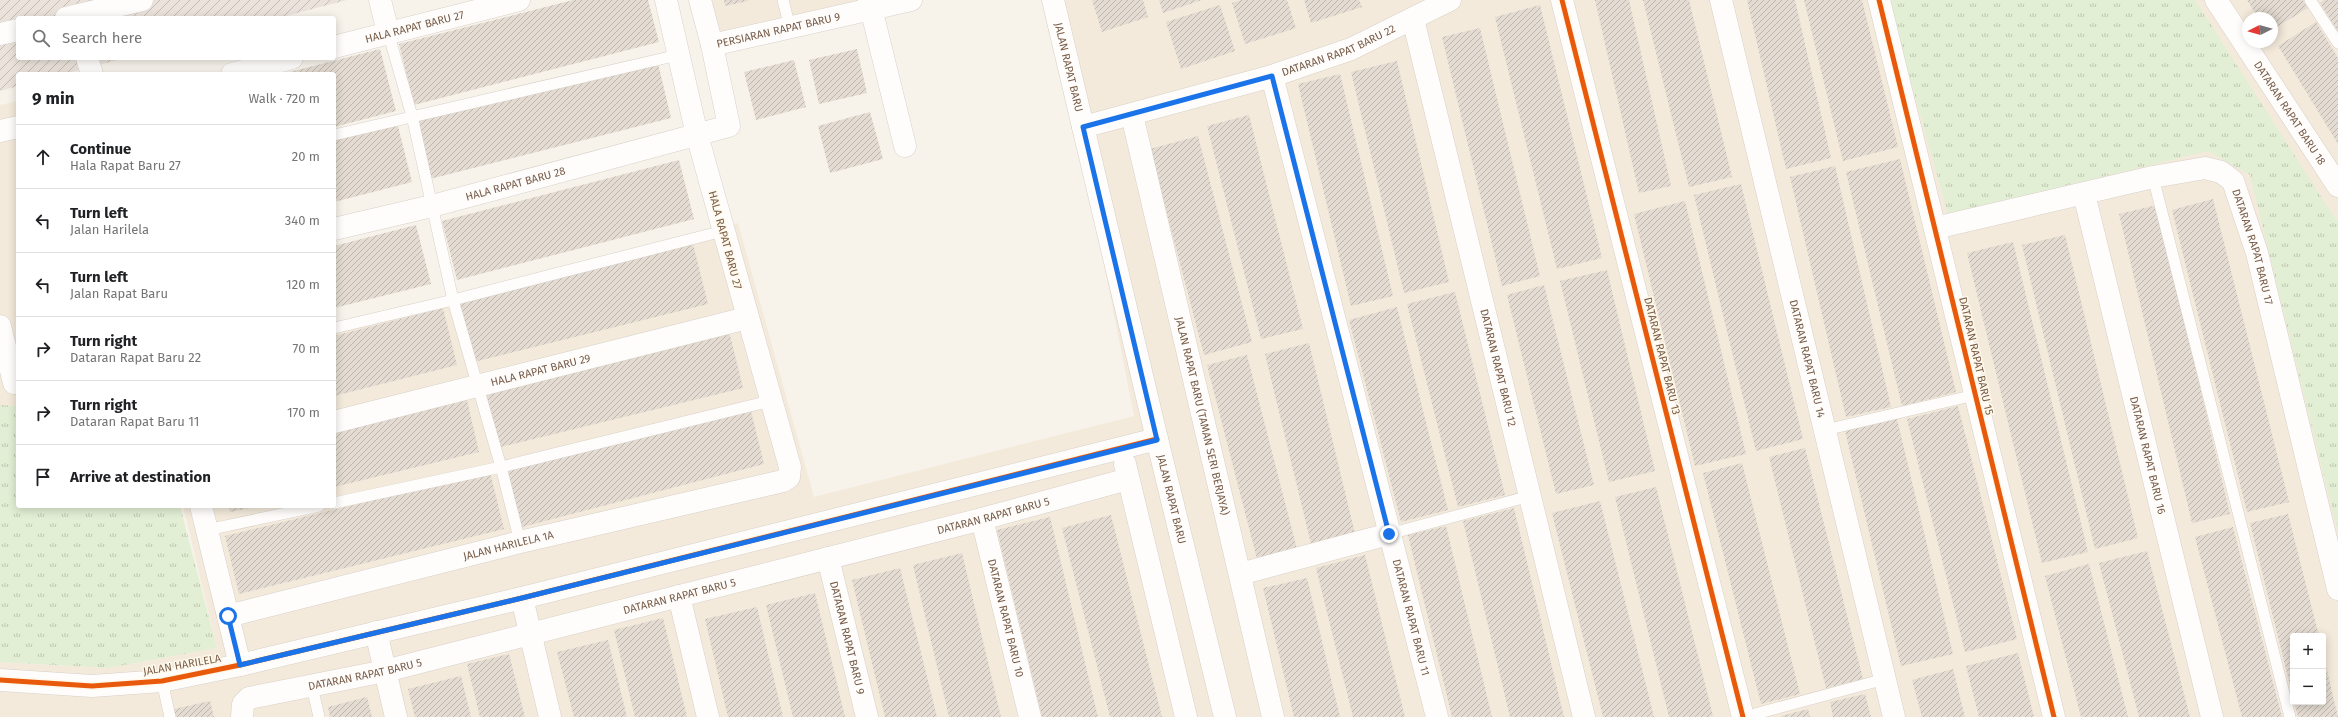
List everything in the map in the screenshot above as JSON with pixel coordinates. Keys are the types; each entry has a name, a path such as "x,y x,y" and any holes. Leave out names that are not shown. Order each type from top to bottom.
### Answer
{"street":[{"path":"77,16 142,0"},
{"path":"380,0 388,32"},
{"name":"HALA RAPAT BARU 27","path":"336,46 388,32 519,0"},
{"name":"HALA RAPAT BARU 27","path":"666,0 697,135 770,401 790,468 789,478"},
{"path":"700,0 712,45"},
{"name":"PERSIARAN RAPAT BARU 9","path":"697,135 729,126 730,122 712,45 790,28 870,5 911,0"},
{"name":"JALAN RAPAT BARU","path":"1052,0 1225,717"},
{"name":"DATARAN RAPAT BARU 22","path":"1083,127 1272,76 1351,50 1450,0"},
{"name":"DATARAN RAPAT BARU 13","path":"1562,0 1744,717"},
{"name":"DATARAN RAPAT BARU 14","path":"1721,0 1894,717"},
{"name":"DATARAN RAPAT BARU 15","path":"1879,0 2054,717"},
{"name":"DATARAN RAPAT BARU 18","path":"2216,0 2338,186"},
{"path":"870,5 905,146"},
{"name":"DATARAN RAPAT BARU 12","path":"1413,19 1584,717"},
{"path":"88,60 91,72"},
{"path":"240,72 284,60"},
{"name":"DATARAN RAPAT BARU 11","path":"1272,76 1437,717"},
{"name":"JALAN RAPAT BARU (TAMAN SERI BERJAYA)","path":"1132,114 1273,717"},
{"path":"0,131 16,127"},
{"name":"HALA RAPAT BARU 28","path":"336,229 432,206 697,135"},
{"name":"DATARAN RAPAT BARU 17","path":"1935,228 2153,178 2205,168 2221,172 2232,181 2257,253 2338,589"},
{"name":"DATARAN RAPAT BARU 16","path":"2084,194 2212,717"},
{"name":"HALA RAPAT BARU 29","path":"336,421 747,318"},
{"path":"0,326 14,383"},
{"name":"JALAN HARILELA","path":"0,680 92,686 162,681 240,665 522,598 1157,440"},
{"path":"1122,449 1186,717"},
{"name":"JALAN HARILELA 1A","path":"228,616 520,542 783,481 789,478"},
{"name":"DATARAN RAPAT BARU 5","path":"242,717 243,704 249,698 385,671 529,633 982,519 1128,479"},
{"path":"202,508 240,665"},
{"name":"DATARAN RAPAT BARU 10","path":"982,519 1030,717"},
{"path":"1240,574 1389,534"},
{"name":"DATARAN RAPAT BARU 9","path":"828,558 867,717"},
{"path":"679,596 708,717"},
{"path":"522,598 529,633 550,717"},
{"path":"376,632 396,717"}],"lane":[{"path":"783,0 790,28"},
{"path":"2310,0 2338,43"},
{"path":"388,32 412,116 453,300 476,385 501,467 520,542"},
{"path":"336,135 678,54"},
{"path":"2153,178 2290,717"},
{"path":"336,328 453,300 723,231"},
{"path":"1825,430 1975,395"},
{"path":"336,503 501,467 770,401"},
{"path":"1389,534 1530,496"},
{"path":"207,530 310,508"},
{"path":"1744,717 1885,679"},
{"path":"162,681 170,717"},
{"path":"312,686 319,717"}],"shaded area":[{"path":"0,0 347,0 286,16 16,16 16,60 117,60 72,72 16,72 16,87 0,91"},
{"path":"709,0 868,0 718,36"},
{"path":"1048,0 2338,0 2338,717 0,717 0,662 108,668 217,648 183,508 336,508 336,324 738,223 814,497 1134,416 1075,118"},
{"path":"16,101 16,406 0,405 0,105"}],"green space":[{"path":"1888,0 2195,0 2338,223 2338,533 2250,175 2208,151 1948,214"},
{"path":"0,405 16,406 16,508 181,508 217,648 108,668 0,662"}],"building":[{"path":"573,0 648,0 659,42 414,105 399,44"},
{"path":"724,0 748,0 748,1 725,6"},
{"path":"1092,0 1143,0 1148,17 1102,32"},
{"path":"1159,0 1202,0 1163,13"},
{"path":"1241,0 1287,0 1296,28 1245,44 1232,3"},
{"path":"1304,0 1359,0 1362,7 1311,23"},
{"path":"1595,0 1629,0 1671,186 1639,193"},
{"path":"1643,0 1689,0 1732,177 1689,187"},
{"path":"1747,0 1795,0 1831,158 1786,169"},
{"path":"1804,0 1862,0 1898,147 1843,161"},
{"path":"2247,0 2303,0 2308,8 2278,26 2278,12 2254,12"},
{"path":"2324,0 2338,0 2338,32 2320,3"},
{"path":"1220,5 1235,51 1181,69 1166,22"},
{"path":"1540,5 1602,258 1557,269 1495,17"},
{"path":"2316,22 2338,58 2338,144 2278,46"},
{"path":"1480,28 1540,276 1502,286 1442,37"},
{"path":"380,49 396,111 336,126 336,72 290,72"},
{"path":"857,49 867,93 819,104 809,60"},
{"path":"657,59 671,118 430,179 416,120"},
{"path":"794,60 806,107 756,120 744,72"},
{"path":"1397,61 1449,282 1404,293 1351,72"},
{"path":"1340,74 1393,296 1351,306 1298,84"},
{"path":"870,112 883,159 830,173 818,126"},
{"path":"1249,115 1303,329 1261,339 1207,126"},
{"path":"397,122 412,182 336,201 336,137"},
{"path":"1198,136 1252,342 1204,355 1150,149"},
{"path":"1900,159 1956,392 1902,406 1846,172"},
{"path":"679,160 694,219 457,280 442,221"},
{"path":"1835,166 1891,407 1846,417 1790,177"},
{"path":"1741,184 1803,439 1756,451 1694,195"},
{"path":"2213,199 2289,502 2247,512 2172,210"},
{"path":"1685,201 1746,454 1695,466 1634,214"},
{"path":"2157,205 2230,514 2192,523 2119,214"},
{"path":"416,225 431,284 336,308 336,245"},
{"path":"2065,235 2138,538 2095,549 2022,245"},
{"path":"2013,242 2088,552 2042,563 1967,253"},
{"path":"693,244 708,304 474,362 459,302"},
{"path":"1607,270 1655,471 1609,482 1560,281"},
{"path":"1544,285 1594,485 1556,494 1507,295"},
{"path":"1455,292 1505,495 1458,507 1407,304"},
{"path":"1397,307 1448,510 1401,522 1349,320"},
{"path":"443,308 457,365 336,395 336,335"},
{"path":"729,331 743,388 497,448 483,391"},
{"path":"1309,343 1357,542 1313,552 1265,354"},
{"path":"1247,355 1298,553 1258,563 1207,365"},
{"path":"466,396 479,452 336,487 336,428"},
{"path":"1958,406 2017,639 1965,652 1907,419"},
{"path":"750,407 764,464 518,528 503,470"},
{"path":"1897,419 1953,654 1901,666 1845,431"},
{"path":"1805,448 1863,679 1826,688 1769,457"},
{"path":"1742,463 1800,694 1761,704 1703,473"},
{"path":"490,472 504,529 239,594 225,536"},
{"path":"1656,487 1713,716 1669,717 1615,497"},
{"path":"1600,501 1654,717 1603,717 1552,513"},
{"path":"229,508 249,508 230,512"},
{"path":"1514,508 1564,717 1510,717 1463,521"},
{"path":"2288,514 2318,633 2290,633 2290,686 2250,523"},
{"path":"1111,515 1162,717 1110,717 1062,528"},
{"path":"1050,517 1098,717 1042,717 997,530"},
{"path":"1446,526 1492,717 1452,717 1408,535"},
{"path":"2233,527 2282,717 2242,717 2195,537"},
{"path":"2147,551 2190,717 2139,717 2099,563"},
{"path":"962,553 1001,717 949,717 913,565"},
{"path":"1365,555 1405,717 1353,717 1316,568"},
{"path":"2089,564 2128,717 2081,717 2045,576"},
{"path":"900,568 937,717 885,717 852,580"},
{"path":"1307,578 1340,717 1294,717 1263,588"},
{"path":"815,593 845,717 793,717 766,605"},
{"path":"757,607 783,717 728,717 705,619"},
{"path":"663,618 687,717 635,717 614,630"},
{"path":"608,640 627,717 574,717 557,652"},
{"path":"2018,653 2034,717 1979,717 1966,666"},
{"path":"509,654 525,717 480,717 467,664"},
{"path":"2326,667 2338,717 2298,717 2295,705 2326,705"},
{"path":"1953,669 1965,717 1922,717 1912,680"},
{"path":"461,676 471,717 415,717 408,689"},
{"path":"1865,694 1871,717 1833,717 1830,702"},
{"path":"367,697 372,717 330,717 328,707"},
{"path":"210,701 214,717 172,717 170,710"},
{"path":"1808,709 1810,717 1781,717 1781,716"}],"cycle path":[{"path":"1562,0 1743,717"},
{"path":"1879,0 2054,717"},
{"path":"0,680 92,686 162,681 240,665 522,598 1157,439"}],"route":[{"path":"228,616 240,665 522,598 806,526 1157,440 1083,127 1272,76 1389,534"}]}
